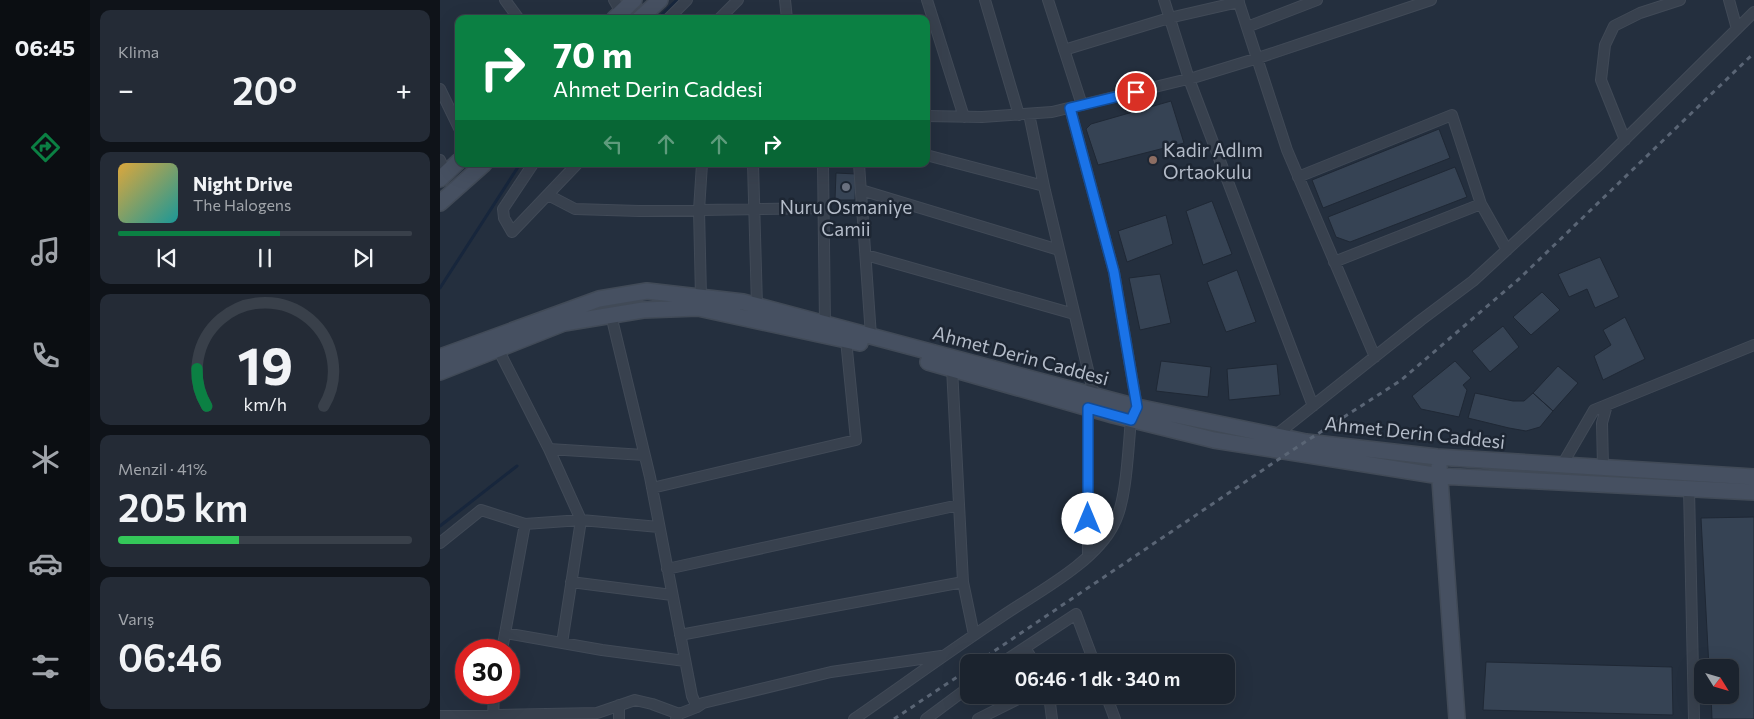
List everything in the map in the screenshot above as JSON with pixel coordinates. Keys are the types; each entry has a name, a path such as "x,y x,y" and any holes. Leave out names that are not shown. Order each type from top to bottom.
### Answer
{"main road":[{"path":"616,10 634,0"},
{"path":"643,15 660,0"},
{"path":"442,171 455,164"},
{"path":"440,203 481,167"},
{"name":"Ahmet Derin Caddesi","path":"440,357 599,299 646,291 743,302 872,336 1134,413 1214,440 1440,476 1754,492"},
{"name":"Ahmet Derin Caddesi","path":"440,372 564,323 643,310 698,308 872,345 952,368 1091,401"},
{"name":"Ahmet Derin Caddesi","path":"1134,413 1276,435 1306,442 1437,457 1754,477"},
{"path":"1437,457 1440,476 1457,719"}],"street":[{"path":"505,0 516,15"},
{"path":"672,15 687,0"},
{"path":"723,15 738,0"},
{"path":"785,0 787,15"},
{"path":"927,0 929,15"},
{"path":"985,0 1024,114 1044,186 1074,314 1091,401 1088,556"},
{"path":"1048,0 1082,105"},
{"path":"1164,0 1189,79 1313,406"},
{"path":"1247,27 1317,0"},
{"path":"1624,140 1601,80 1605,46 1614,26 1640,13 1680,0"},
{"path":"1729,0 1737,29"},
{"path":"1064,50 1169,18 1239,1 1287,150 1374,357"},
{"path":"930,116 964,117 1024,114 1052,112 1070,108 1189,79 1258,58 1426,1"},
{"path":"1276,435 1473,282 1624,140 1754,12"},
{"path":"930,22 964,117"},
{"path":"440,89 455,120"},
{"path":"854,719 1078,565 1103,542 1111,530 1121,505 1134,413 1114,272 1070,108"},
{"path":"1298,177 1452,115 1480,204 1507,250"},
{"path":"930,156 1044,186"},
{"path":"531,167 503,209 504,218 512,232 574,167"},
{"path":"701,297 699,210 702,167"},
{"path":"753,167 756,306"},
{"path":"823,167 825,324"},
{"path":"859,167 872,336"},
{"path":"861,190 1059,250"},
{"path":"548,195 576,209 639,211 824,208"},
{"path":"1334,262 1480,204"},
{"path":"866,255 1074,314"},
{"path":"611,316 652,488 692,696 697,707"},
{"path":"652,488 856,440 846,340"},
{"path":"1562,465 1594,410 1754,346"},
{"path":"498,349 549,449 581,520 562,643"},
{"path":"952,368 963,582 974,635"},
{"path":"1603,467 1602,423 1607,405"},
{"path":"549,449 644,455"},
{"path":"1689,489 1694,719"},
{"path":"667,569 959,505"},
{"path":"440,543 482,510 525,524 581,520 659,527"},
{"path":"504,639 525,524"},
{"path":"572,582 672,596"},
{"path":"680,635 963,582"},
{"path":"1016,654 1076,614 1091,654"},
{"path":"505,633 602,650 685,661"},
{"path":"1025,648 1029,654"},
{"path":"440,716 554,716 597,712 635,700 652,704 677,717 703,703 832,672 944,656"},
{"path":"926,719 960,694"},
{"path":"493,717 494,704"},
{"path":"978,719 1008,704"},
{"path":"1050,704 1052,719"},
{"path":"1109,704 1115,719"},
{"path":"619,719 620,706"}],"building":[{"path":"1171,101 1184,143 1098,165 1086,129 1091,124"},
{"path":"1439,129 1450,158 1323,208 1312,180"},
{"path":"1455,167 1467,197 1350,242 1336,237 1328,217"},
{"name":"Nuru Osmaniye Camii","path":"836,173 856,174 855,200 835,200"},
{"path":"1212,201 1232,254 1203,265 1186,211"},
{"path":"1166,215 1173,244 1127,262 1118,231"},
{"path":"1600,257 1619,297 1595,308 1587,289 1569,297 1558,274"},
{"path":"1237,270 1256,322 1226,332 1207,282"},
{"path":"1160,274 1171,323 1140,330 1129,278"},
{"path":"1542,292 1560,310 1531,335 1513,317"},
{"path":"1625,317 1645,359 1603,380 1594,356 1611,345 1603,330"},
{"path":"1503,326 1519,347 1490,372 1472,351"},
{"path":"1161,361 1211,367 1208,397 1156,391"},
{"path":"1455,361 1471,378 1463,385 1467,390 1459,417 1421,409 1412,396"},
{"path":"1277,364 1280,395 1229,400 1227,369"},
{"path":"1558,366 1578,383 1553,411 1533,393"},
{"path":"1475,393 1513,401 1524,401 1533,393 1553,411 1540,427 1526,431 1509,428 1468,418"},
{"path":"1754,517 1754,719 1712,719 1711,704 1739,704 1739,659 1709,659 1701,518"},
{"path":"1486,662 1672,667 1673,715 1483,710"}],"waterway":[{"path":"661,15 677,0"},
{"path":"440,288 518,167"},
{"path":"440,526 517,466"}],"railway":[{"path":"990,654 1291,451 1400,381 1519,279 1754,53"},
{"path":"894,719 960,675"}],"place":[{"name":"Kadir Adlım Ortaokulu","path":"1153,160"},
{"name":"Nuru Osmaniye Camii","path":"846,187"}],"route":[{"path":"1088,519 1088,408 1131,420 1137,407 1114,272 1070,108 1136,92"}]}
